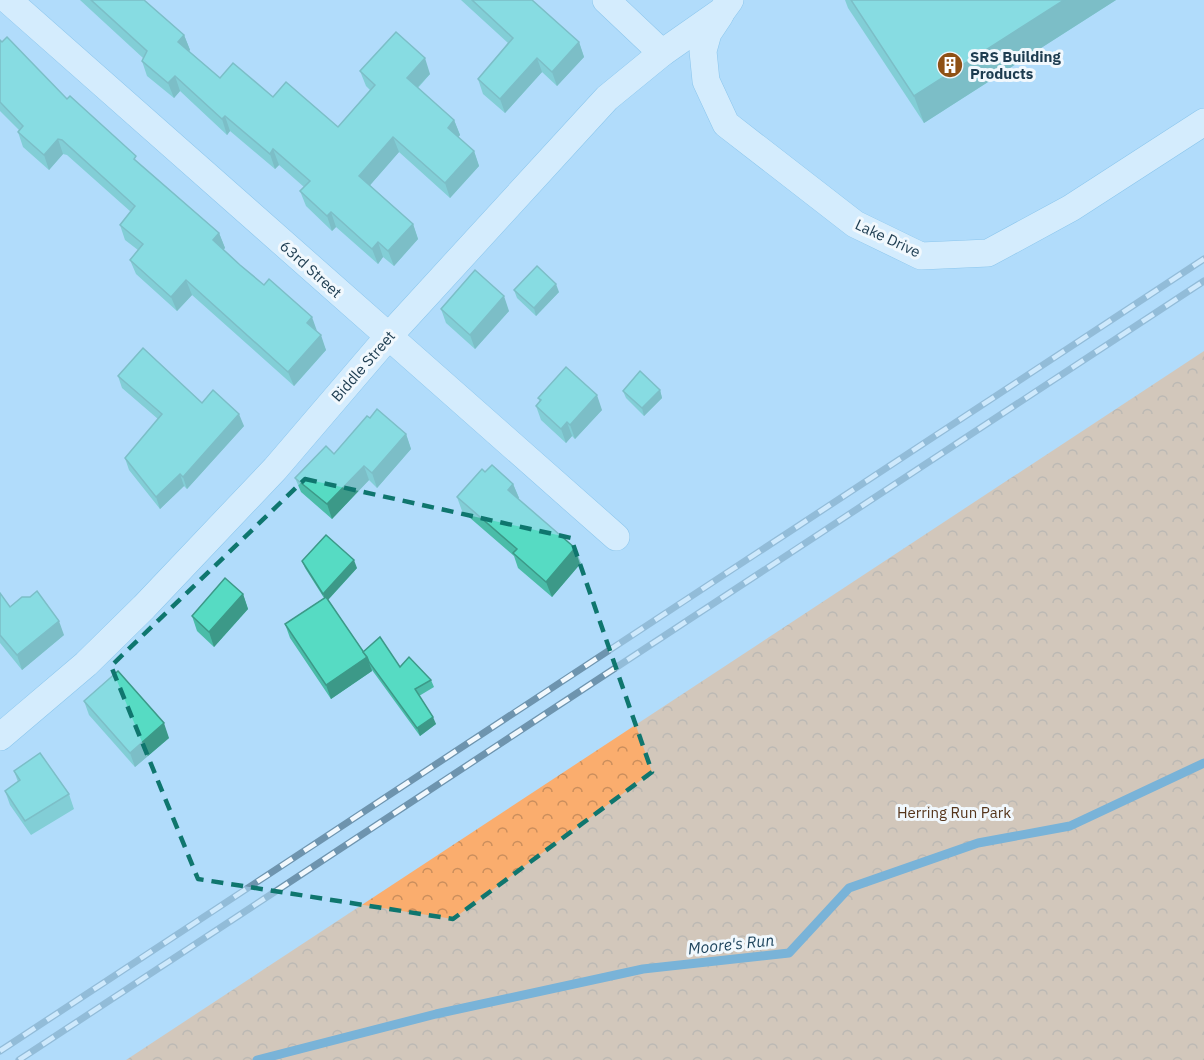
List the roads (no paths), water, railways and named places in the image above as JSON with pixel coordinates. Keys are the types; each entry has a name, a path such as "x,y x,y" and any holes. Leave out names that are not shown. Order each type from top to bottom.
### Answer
{"street":[{"name":"63rd Street","path":"8,0 616,537"},
{"path":"606,0 662,53"},
{"name":"Biddle Street","path":"1,733 86,664 144,607 275,469 388,337 607,98 662,53 726,6"},
{"name":"Lake Drive","path":"726,6 708,33 703,51 706,81 726,124 855,224 921,256 988,253 1071,208 1204,122"}],"waterway":[{"name":"Moore's Run","path":"257,1060 436,1014 643,969 789,953 849,888 978,843 1070,826 1204,763"}],"railway":[{"path":"0,1051 1204,259"},
{"path":"19,1060 1204,281"}],"place":[{"name":"SRS Building Products","path":"950,65"}],"park label":[{"name":"Herring Run Park","path":"954,812"}]}
